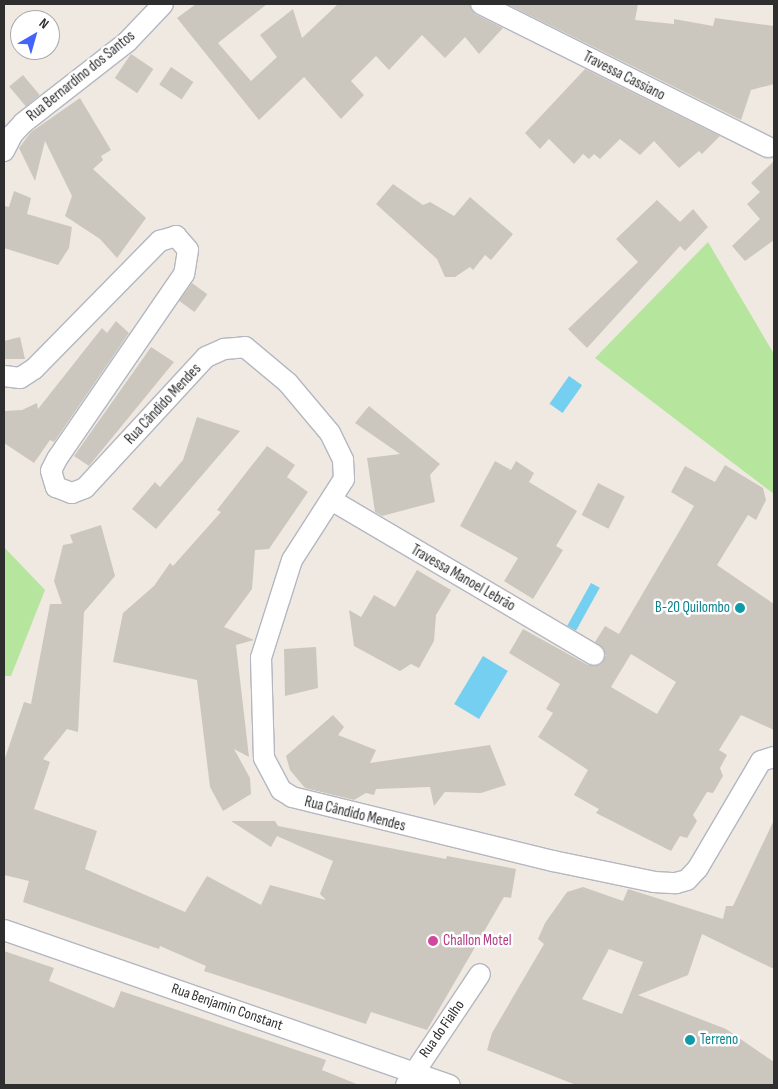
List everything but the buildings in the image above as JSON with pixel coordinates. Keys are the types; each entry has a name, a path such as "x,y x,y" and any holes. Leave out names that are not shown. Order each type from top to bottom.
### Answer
{"street":[{"name":"Rua Bernardino dos Santos","path":"4,151 12,135 23,123 127,42 163,4"},
{"name":"Travessa Cassiano","path":"481,4 772,145"},
{"name":"Rua Cândido Mendes","path":"4,376 20,378 34,369 160,242 168,235 176,236 188,250 184,274 57,459 51,471 52,481 56,487 72,493 85,488 206,357 224,349 245,347 288,383 330,433 343,460 344,479 333,501 292,560 261,658 264,758 281,790 292,797 553,861 676,883 687,880 698,868 761,761 774,757"},
{"name":"Travessa Manoel Lebrão","path":"333,501 594,655"},
{"name":"Rua Benjamin Constant","path":"4,930 410,1078 450,1085"},
{"name":"Rua do Fialho","path":"410,1078 480,974"}],"green space":[{"path":"708,242 774,354 774,494 595,358"},
{"path":"4,547 45,590 11,676 4,676"}],"water":[{"path":"569,376 582,385 563,413 549,404"},
{"path":"591,583 600,588 576,631 567,626"},
{"path":"483,656 508,671 479,719 454,704"}],"place":[{"name":"B-20 Quilombo","path":"740,608"},
{"name":"Challon Motel","path":"433,941"},
{"name":"Terreno","path":"690,1040"}]}
